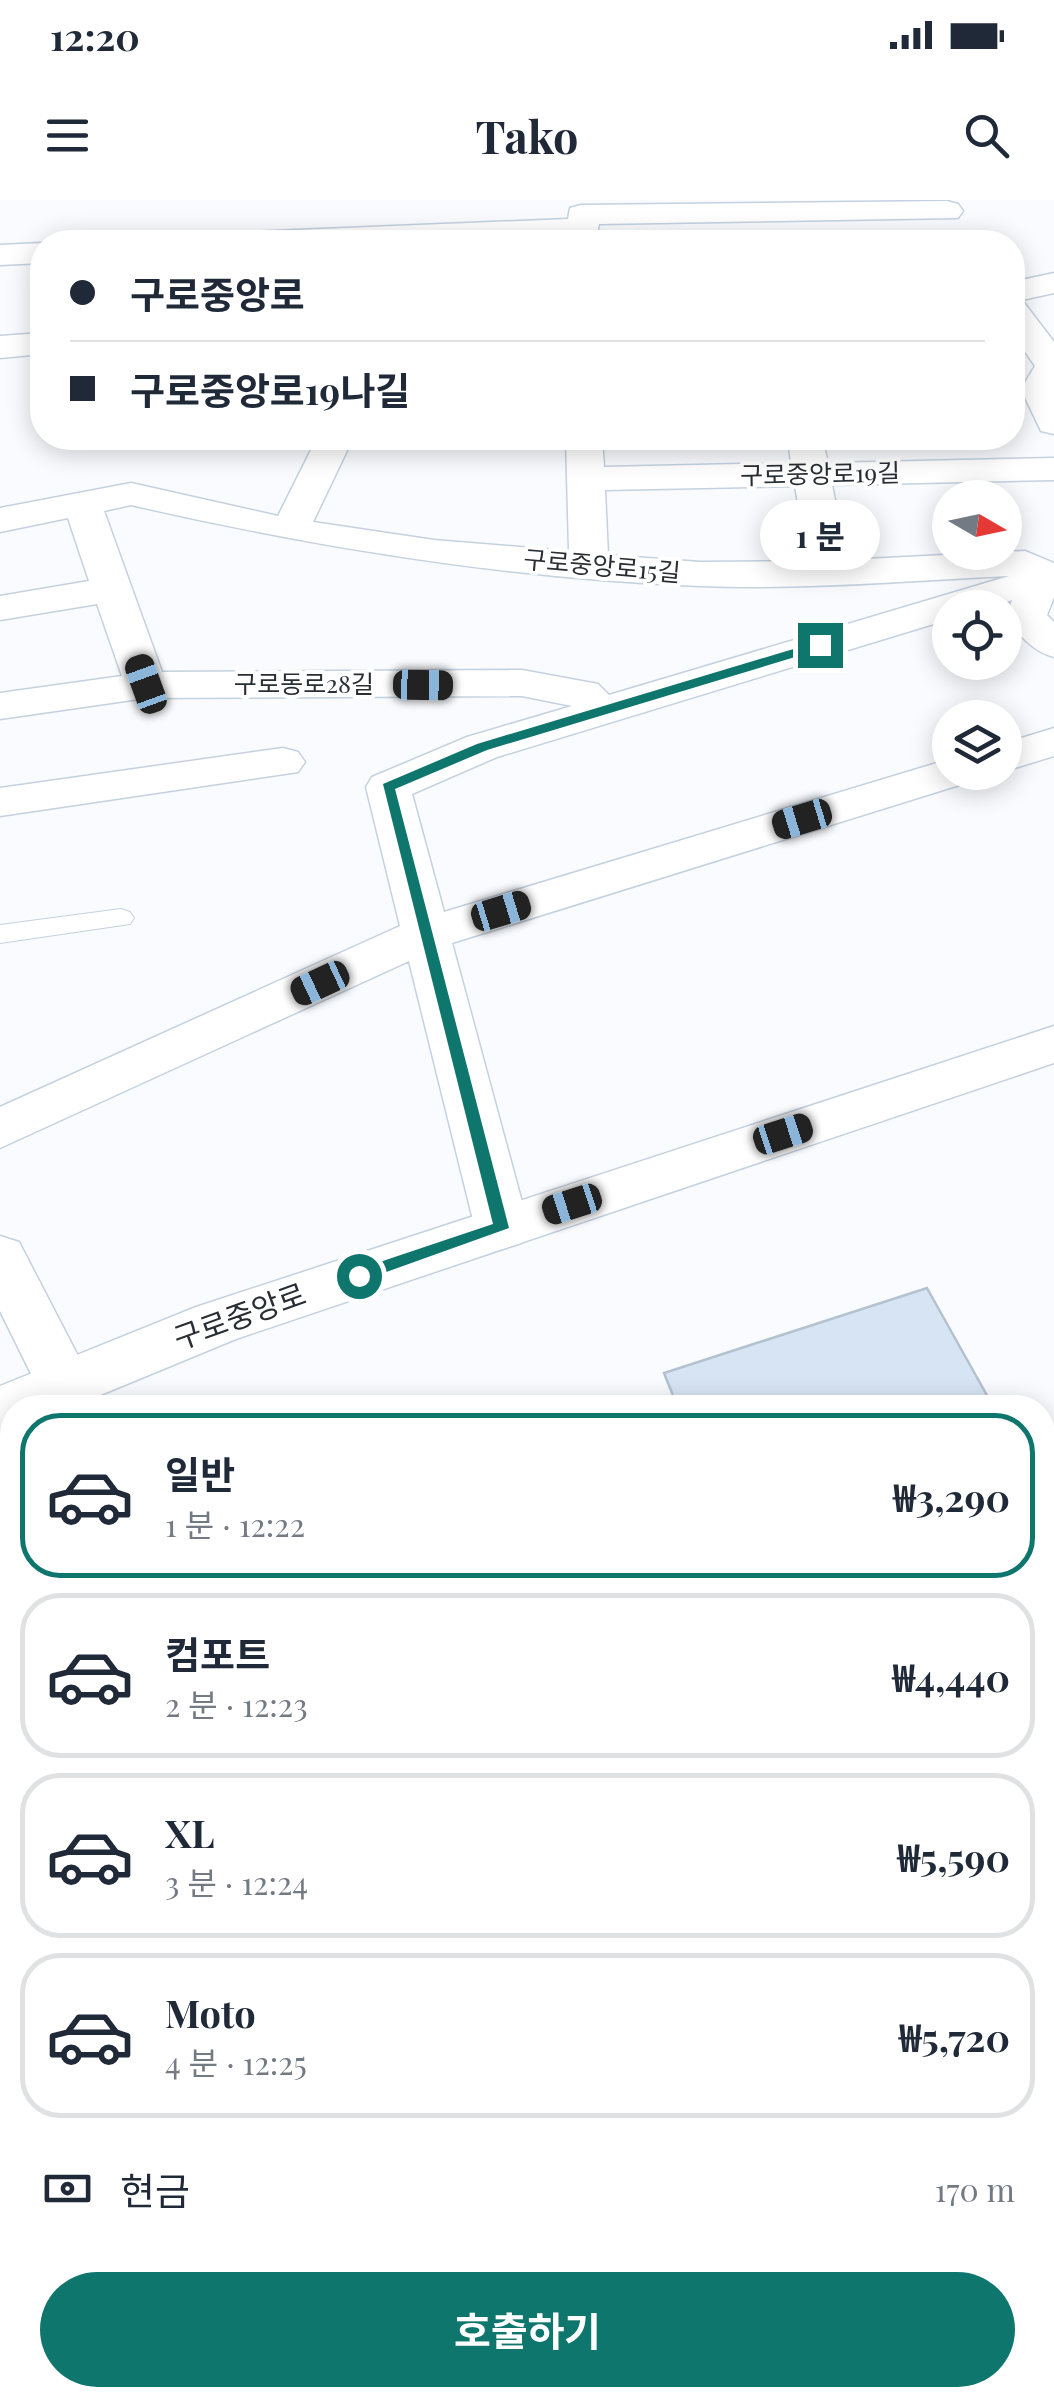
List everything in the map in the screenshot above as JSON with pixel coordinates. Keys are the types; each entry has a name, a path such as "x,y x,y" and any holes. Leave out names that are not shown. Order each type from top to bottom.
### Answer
{"street":[{"path":"326,200 331,230"},
{"path":"465,230 945,204 961,230"},
{"path":"0,255 30,254"},
{"path":"1025,289 1054,283"},
{"path":"1025,326 1054,366 1038,389 1054,423"},
{"path":"0,347 30,345"},
{"path":"1025,379 1051,374"},
{"path":"290,530 329,450"},
{"path":"585,450 589,565"},
{"path":"808,456 830,573"},
{"name":"구로중앙로19길","path":"586,479 808,456 1054,469"},
{"name":"구로중앙로15길","path":"0,520 131,494 290,530 434,552 700,574 830,573 1025,563 1047,577"},
{"path":"82,504 146,684"},
{"path":"1047,577 1026,617 1054,646"},
{"path":"502,1228 388,787 482,747 1047,577"},
{"path":"0,608 112,589"},
{"name":"구로동로28길","path":"0,706 146,684 556,686 583,693 600,711"},
{"path":"1022,751 1054,742"},
{"path":"0,802 283,762"},
{"path":"0,1130 426,934 932,778"},
{"name":"구로중앙로","path":"73,1395 216,1323 1054,1044"},
{"path":"0,1256 70,1395"}],"lane":[{"path":"0,934 121,918"}],"building":[{"path":"927,1288 987,1395 673,1395 664,1373"}],"route":[{"path":"359,1276 502,1228 388,787 482,747 820,645"}]}
